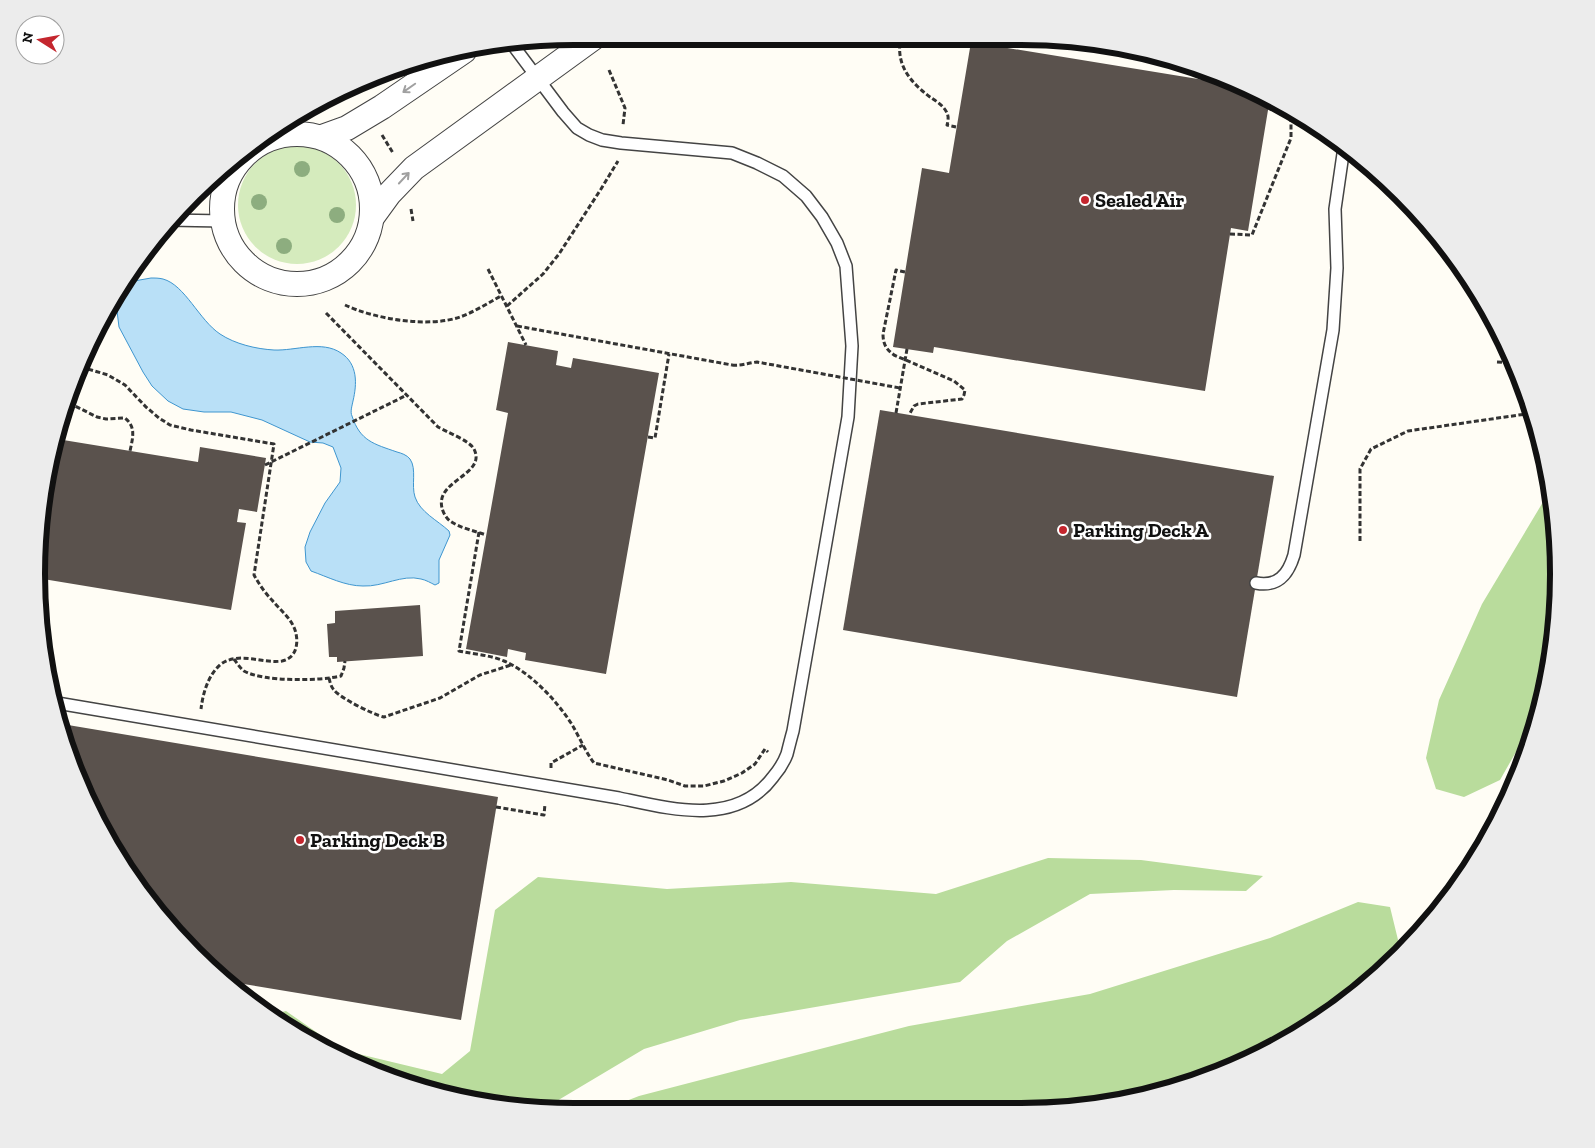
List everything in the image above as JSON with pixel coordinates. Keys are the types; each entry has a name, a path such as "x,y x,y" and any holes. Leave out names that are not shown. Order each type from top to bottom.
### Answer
{"street":[{"path":"373,216 389,194 414,168 584,45"},
{"path":"322,137 347,128 363,119 451,60"},
{"path":"226,177 222,207 225,230 235,252 254,270 278,282 303,284 329,278 351,263 366,241 373,216 371,190 360,165 343,148 322,137 291,128"}],"lane":[{"path":"61,704 619,798 676,810 720,809 740,804 758,794 781,767 793,731 848,417 852,346 846,266 837,243 822,217 806,196 783,176 732,153 602,140 589,135 577,128 537,79 515,49"},
{"path":"1256,583 1273,583 1283,577 1290,569 1294,555 1333,330 1337,268 1335,209 1343,154"},
{"path":"181,220 224,221"}],"path":[{"path":"899,45 901,63 906,74 913,83 944,109 947,113 947,125 956,127"},
{"path":"507,306 543,274 559,254 620,155 624,108 609,70"},
{"path":"335,103 374,126 390,146 403,180 413,221"},
{"path":"1230,234 1252,235 1291,138 1291,119"},
{"path":"488,269 526,345"},
{"path":"906,272 896,270 883,334 883,342 886,349 894,355 954,381 965,390 962,399 918,404 914,406 909,415"},
{"path":"345,305 363,313 404,321 430,322 460,317 502,296"},
{"path":"326,313 438,427 470,443 476,454 472,468 445,490 441,498 442,506 444,514 450,520 486,535"},
{"path":"516,326 732,365 739,366 757,362 900,388"},
{"path":"896,412 907,349"},
{"path":"648,437 655,438 669,354"},
{"path":"1497,362 1506,363"},
{"path":"87,369 108,375 125,385 146,407 170,425 274,444 254,575 259,585 293,624 298,643 296,652 290,658 282,661 247,658 234,659 221,664 207,682 197,727"},
{"path":"265,466 407,394"},
{"path":"73,406 97,417 106,419 125,418 130,422 134,430 130,451"},
{"path":"1360,541 1360,469 1371,449 1408,430 1525,414"},
{"path":"479,532 459,651 497,658 511,665 539,686 556,703 570,722 589,757 596,764 668,780 685,786 704,786 724,781 742,772 755,764 765,750 771,755 785,757"},
{"path":"234,659 244,670 262,677 289,679 340,676 345,662"},
{"path":"329,678 334,690 339,695 376,716 384,718 440,698 480,675 511,665"}],"green space":[{"path":"297,146 320,150 339,163 352,182 356,205 352,228 339,247 320,260 297,264 274,260 255,247 242,228 238,205 242,182 255,163 274,150"},
{"path":"1544,499 1549,539 1549,609 1540,677 1524,738 1500,780 1464,797 1436,789 1426,758 1439,700 1482,604"},
{"path":"1048,858 1141,860 1263,876 1246,891 1174,890 1090,894 1007,941 960,982 740,1020 644,1049 554,1102 471,1093 437,1085 372,1063 347,1051 442,1074 470,1051 495,910 538,877 667,889 791,882 936,894"},
{"path":"1358,902 1390,907 1399,944 1370,972 1343,994 1285,1032 1223,1063 1158,1085 1124,1093 1056,1102 1021,1103 621,1103 639,1096 909,1026 1090,994 1270,938"},
{"path":"286,1011 337,1046 278,1013"}],"water":[{"path":"158,278 171,283 185,295 212,328 232,341 274,350 325,347 334,349 347,358 355,375 351,413 359,431 375,444 409,458 413,467 414,492 417,502 449,531 450,535 439,560 439,583 435,585 421,579 407,578 378,585 356,586 311,571 306,562 305,547 310,532 325,503 340,482 341,468 333,447 323,443 310,442 262,420 231,412 204,412 183,409 168,401 152,386 119,327 117,307 134,281"}],"building":[{"name":"Sealed Air","path":"970,45 989,45 1214,82 1269,107 1248,231 1231,228 1205,391 934,347 933,353 893,347 922,168 949,173"},
{"path":"508,342 558,351 556,365 571,368 573,358 659,373 606,674 525,660 526,653 508,649 507,657 466,649 508,413 496,410"},
{"name":"Parking Deck A","path":"880,410 1274,476 1237,697 843,630"},
{"path":"62,440 198,462 200,447 266,458 257,512 239,509 237,522 246,523 231,610 45,579 46,539 50,505"},
{"path":"420,605 423,656 337,662 337,657 329,657 327,624 335,623 335,611"},
{"name":"Parking Deck B","path":"67,725 498,797 461,1020 239,983 176,923 134,868 100,808 85,776"}],"place":[{"name":"Sealed Air","path":"1085,200"},
{"name":"Parking Deck A","path":"1063,530"},
{"name":"Parking Deck B","path":"300,840"}]}
